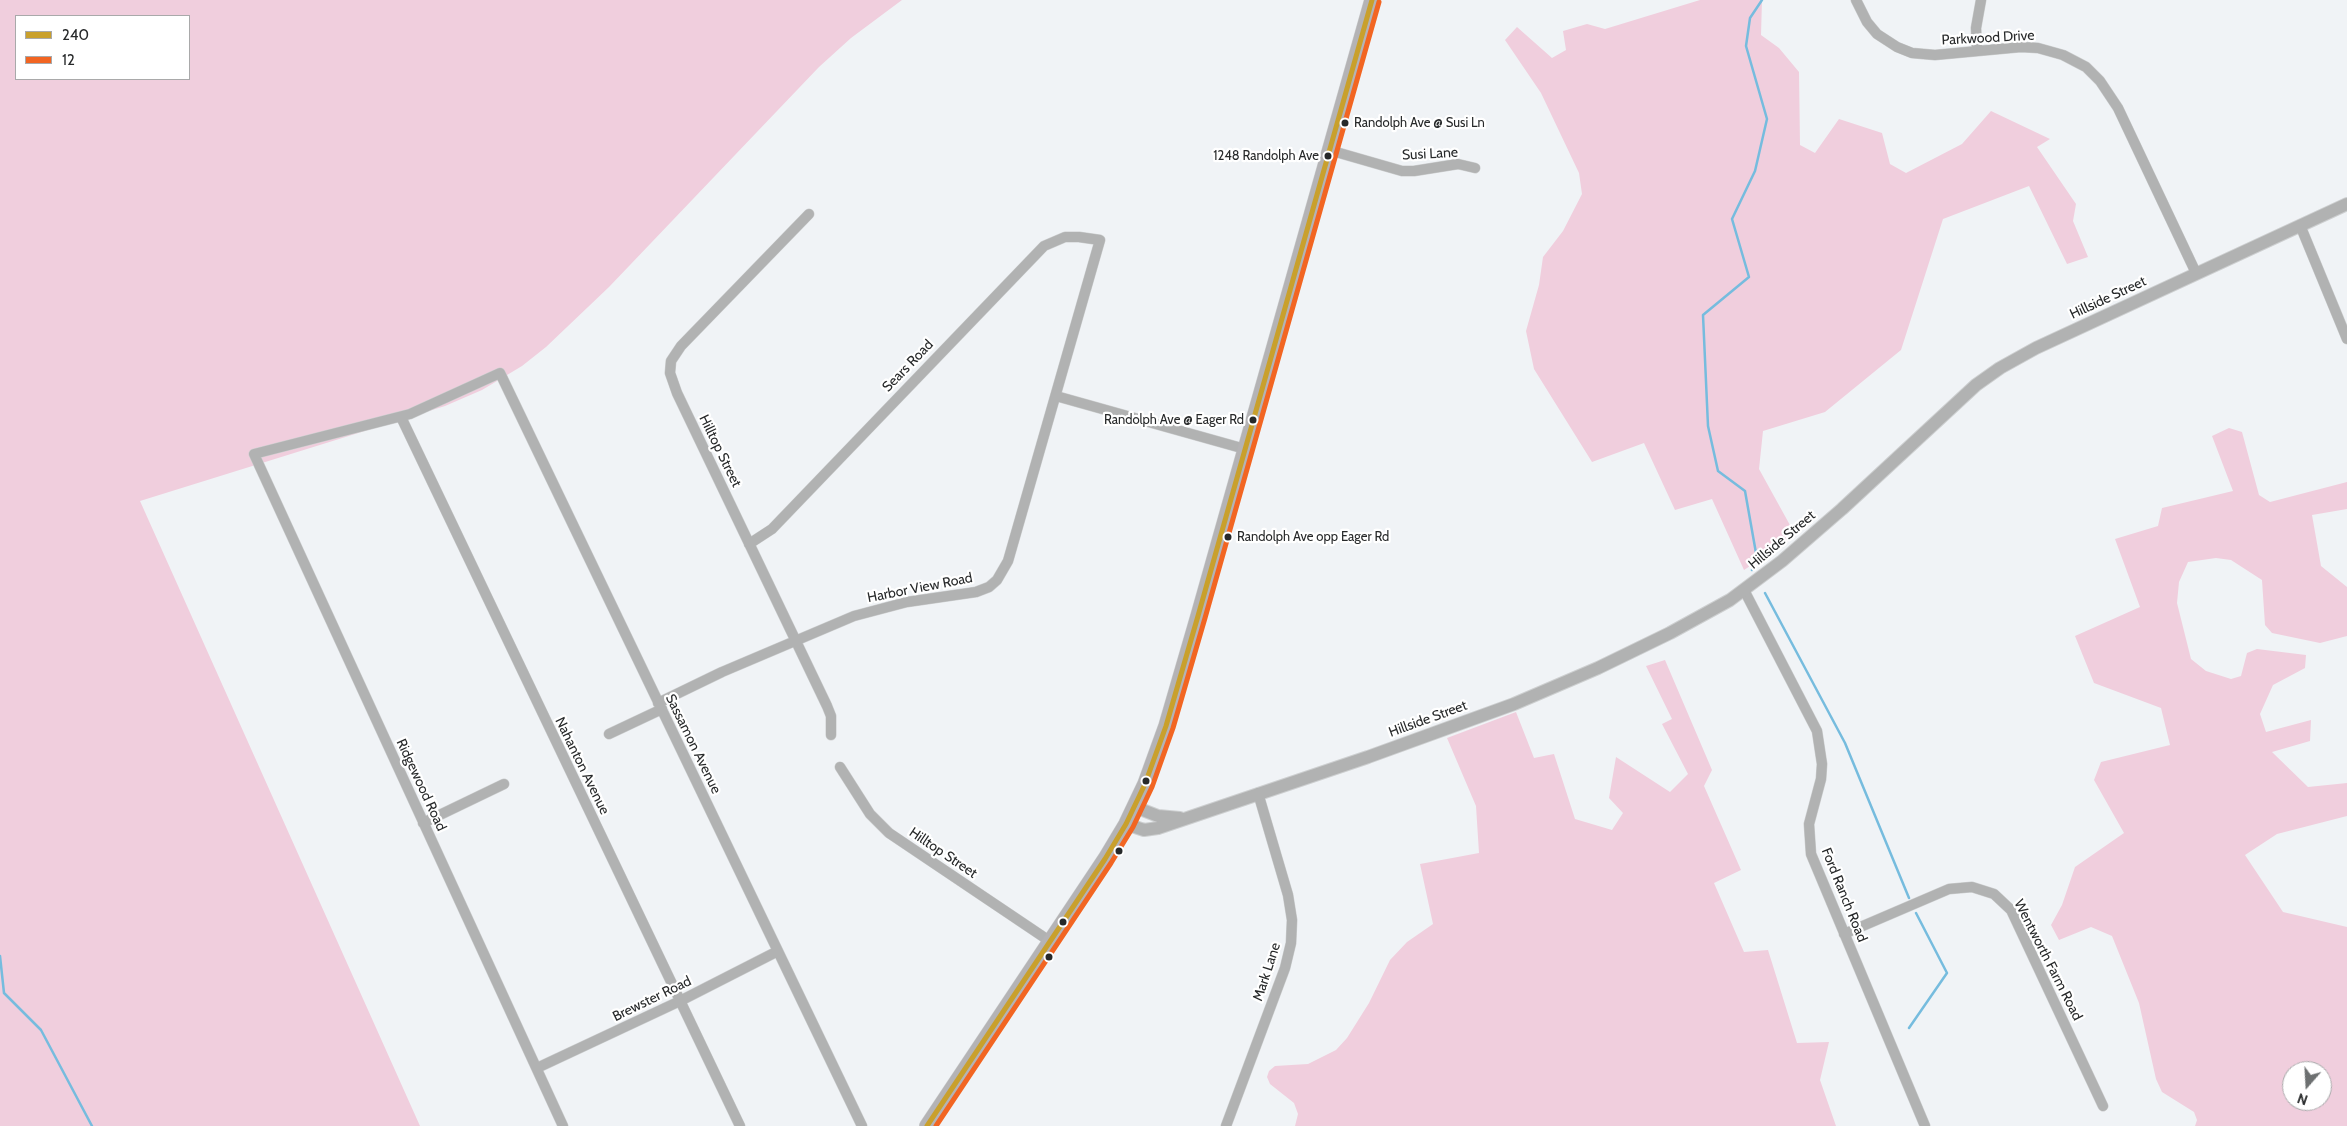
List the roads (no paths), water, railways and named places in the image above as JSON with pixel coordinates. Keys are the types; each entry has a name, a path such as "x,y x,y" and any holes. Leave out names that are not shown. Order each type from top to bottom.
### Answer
{"main road":[{"path":"927,1126 1106,859 1135,807 1148,776 1166,726 1372,0"}],"street":[{"name":"Parkwood Drive","path":"1856,0 1872,28 1883,39 1904,51 1927,55 2021,48 2047,49 2071,58 2094,73 2118,108 2196,273"},
{"path":"1977,51 1976,28 1981,0"},
{"name":"Susi Lane","path":"1329,150 1402,171 1458,164 1475,168"},
{"name":"Hillside Street","path":"1126,824 1151,830 1368,757 1525,699 1611,662 1680,627 1744,590 1801,545 1991,374 2036,348 2347,204"},
{"name":"Hilltop Street","path":"809,214 681,346 674,356 670,367 671,379 677,393 829,710 831,735"},
{"path":"2300,225 2347,339"},
{"name":"Sears Road","path":"749,544 772,529 1044,246 1065,237 1079,236 1100,240"},
{"name":"Harbor View Road","path":"609,734 716,675 869,611 907,602 976,592 989,587 997,580 1008,561 1100,240"},
{"name":"Sassamon Avenue","path":"401,417 429,407 500,373 862,1126"},
{"path":"1056,396 1245,449"},
{"name":"Ridgewood Road","path":"401,417 254,454 563,1126"},
{"name":"Nahanton Avenue","path":"401,417 740,1126"},
{"name":"Ford Ranch Road","path":"1744,590 1809,713 1819,739 1822,771 1810,815 1809,846 1925,1126"},
{"name":"Hilltop Street","path":"840,767 870,814 889,833 1051,942"},
{"path":"423,823 504,784"},
{"name":"Mark Lane","path":"1226,1126 1285,968 1291,943 1292,920 1288,895 1258,793"},
{"name":"Hillside Street","path":"1135,807 1163,817 1190,817"},
{"name":"Wentworth Farm Road","path":"1844,934 1949,889 1972,887 1994,894 2010,910 2103,1106"},
{"name":"Brewster Road","path":"537,1068 680,1001 778,951"}],"waterway":[{"path":"1752,570 1756,553 1745,491 1718,471 1708,426 1703,315 1749,277 1732,219 1755,171 1767,119 1746,46 1750,18 1762,0"},
{"path":"1765,593 1845,743 1909,898"},
{"path":"1909,1028 1947,973 1916,913"},
{"path":"0,956 4,993 41,1030 92,1126"}],"place":[{"name":"Randolph Ave @ Susi Ln","path":"1345,123"},
{"name":"1248 Randolph Ave","path":"1328,156"},
{"name":"Randolph Ave @ Eager Rd","path":"1253,420"},
{"name":"Randolph Ave opp Eager Rd","path":"1228,537"}]}
